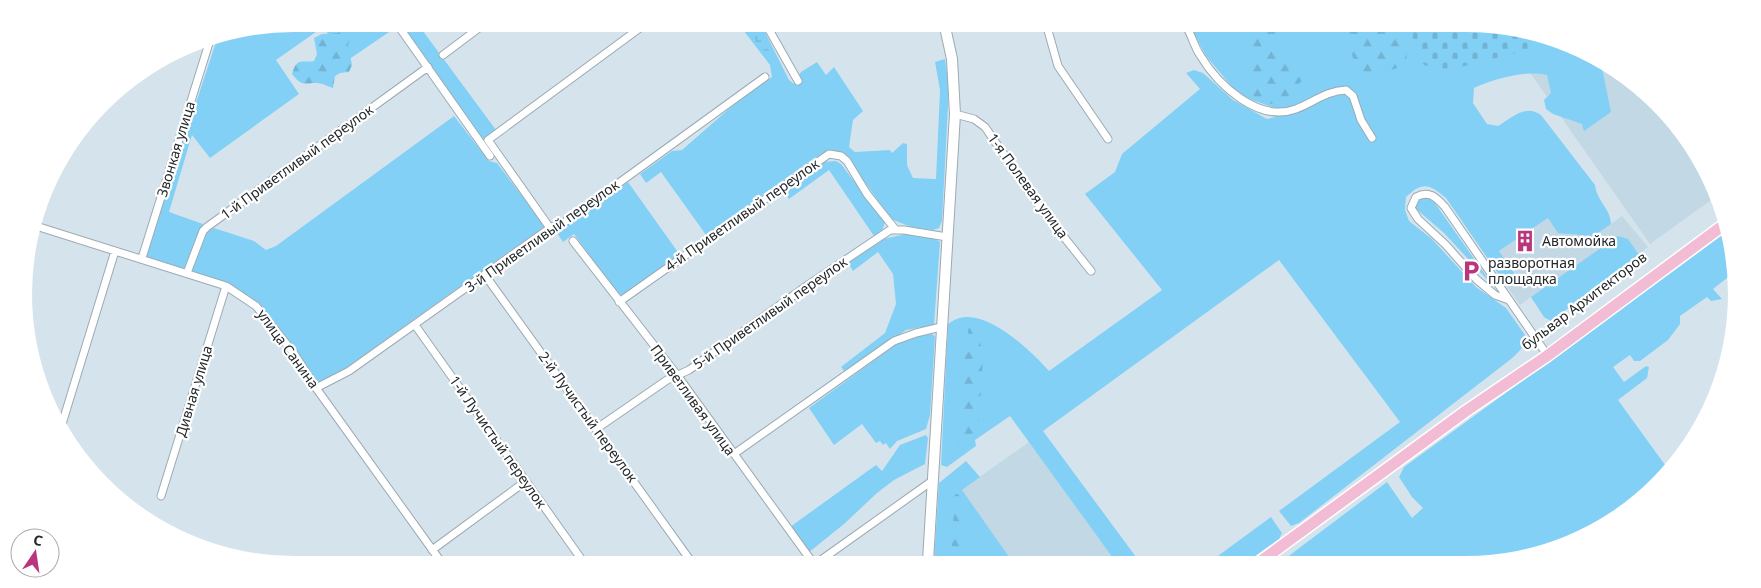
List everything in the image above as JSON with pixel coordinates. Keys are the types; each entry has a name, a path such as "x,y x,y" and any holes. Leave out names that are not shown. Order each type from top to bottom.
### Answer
{"main road":[{"path":"928,556 941,327 956,114 952,59 946,32"},
{"name":"бульвар Архитекторов","path":"1268,556 1466,411 1718,221"},
{"name":"бульвар Архитекторов","path":"1545,352 1720,227"}],"street":[{"path":"403,32 490,156"},
{"path":"443,55 473,32"},
{"path":"550,228 488,140 635,32"},
{"path":"770,32 798,82"},
{"path":"1048,32 1058,66 1108,139"},
{"path":"1188,32 1200,56 1234,94 1242,100 1254,106 1282,112 1296,109 1334,90 1346,90 1352,96 1361,120 1372,138"},
{"name":"Звонкая улица","path":"142,258 208,47"},
{"name":"1-й Приветливый переулок","path":"187,273 203,231 207,227 428,68"},
{"name":"3-й Приветливый переулок","path":"316,388 349,371 550,228 565,222 765,77"},
{"name":"1-я Полевая улица","path":"956,114 974,119 985,127 1039,205 1090,271"},
{"name":"4-й Приветливый переулок","path":"619,302 829,154 841,156 847,161 866,194 895,230"},
{"path":"1509,300 1495,295 1476,279 1441,240 1418,219 1411,208 1416,196 1424,193 1438,199 1509,300 1545,352"},
{"name":"улица Санина","path":"41,227 226,286 256,306 272,323 436,556"},
{"name":"5-й Приветливый переулок","path":"596,429 677,375 689,370 808,284 890,230 895,230"},
{"path":"895,230 947,236"},
{"name":"Приветливая улица","path":"572,241 677,375 808,556"},
{"path":"64,418 116,251"},
{"name":"2-й Лучистый переулок","path":"485,275 687,556"},
{"name":"Дивная улица","path":"161,496 226,286"},
{"name":"1-й Лучистый переулок","path":"414,325 579,556"},
{"path":"734,454 894,342 916,333 941,327"},
{"path":"432,550 526,481"},
{"path":"827,556 932,481"}],"shaded area":[{"path":"1553,47 1583,59 1626,87 1652,109 1674,135 1702,178 1711,200 1650,244 1526,67"},
{"path":"1622,216 1648,247 1551,321 1544,317 1531,297 1520,305 1506,285 1516,278 1499,251 1548,218 1594,236"},
{"path":"1029,442 1111,556 1008,556 961,490"}],"green space":[{"path":"316,32 276,60 299,94 210,158 192,135 169,212 203,224 184,269 147,257 147,252 215,44 260,35"},
{"path":"327,32 389,32 348,60"},
{"path":"352,32 348,45 352,65 349,72 340,73 335,76 333,88 319,83 303,83 298,81 292,74 296,65 300,62 314,61 317,54 314,38 322,34"},
{"path":"406,32 424,32 496,130 483,139"},
{"path":"745,32 765,32 789,80 794,84 801,72 817,62 826,75 834,67 863,111 853,120 849,147 855,152 890,150 892,153 903,143 907,144 907,165 913,178 936,179 940,90 935,62 945,59 949,87 942,221 939,228 933,230 911,227 891,219 849,160 841,152 828,150 706,235 661,172 646,183 640,174 672,151 682,150 747,93 772,77 770,65"},
{"path":"749,32 763,32 769,52 765,53"},
{"path":"1193,32 1467,32 1535,41 1567,52 1603,71 1611,112 1584,131 1582,124 1553,114 1546,109 1544,100 1551,93 1547,75 1520,75 1500,79 1474,88 1473,103 1487,124 1498,126 1524,111 1535,112 1541,115 1595,185 1598,195 1609,214 1611,224 1594,236 1558,233 1548,218 1499,251 1517,278 1506,285 1446,198 1426,186 1417,188 1406,197 1405,210 1409,221 1432,239 1476,287 1506,308 1525,335 1523,346 1511,359 1299,523 1291,526 1279,511 1400,422 1279,260 1043,431 1135,556 1111,556 1010,416 975,440 976,446 947,467 941,465 948,324 960,318 974,317 988,322 1017,340 1049,371 1162,290 1085,194 1115,172 1122,154 1200,89 1186,73 1194,70 1203,73 1233,100 1267,119 1275,117 1275,108 1247,98 1233,88 1206,56"},
{"path":"1275,32 1280,49 1308,74 1295,88 1293,99 1286,106 1254,101 1247,67 1250,52 1259,34"},
{"path":"1346,32 1401,32 1407,51 1406,65 1368,78 1357,73"},
{"path":"1414,32 1467,32 1501,35 1542,43 1533,52 1516,53 1457,68 1432,69 1421,63 1412,42"},
{"path":"454,116 489,161 497,163 545,226 343,370 320,382 314,380 266,312 243,293 191,272 208,230 214,228 254,241 266,250 276,246"},
{"path":"836,161 841,164 885,222 882,231 874,236 829,170 789,199 783,190 823,162"},
{"path":"628,182 680,255 623,296 615,291 574,234 563,242 557,233"},
{"path":"1421,197 1432,199 1494,287 1444,233 1415,208 1417,201"},
{"path":"906,234 930,236 940,242 934,325 906,330 845,372 841,367 885,333 896,304 893,274 878,252 853,271 848,263 883,239"},
{"path":"1618,236 1628,239 1639,255 1551,321 1544,317 1531,297"},
{"path":"1722,236 1728,277 1713,289 1722,299 1711,301 1707,297 1680,316 1680,324 1668,340 1640,361 1634,361 1630,355 1613,367 1624,382 1646,366 1649,367 1647,378 1618,400 1665,465 1652,479 1626,501 1583,529 1567,536 1535,547 1501,553 1467,556 1289,556 1387,482 1412,518 1423,508 1412,497 1399,477 1404,467"},
{"path":"969,327 978,329 983,358 978,436 973,440 972,447 958,456 965,346"},
{"path":"930,333 935,336 930,415 926,429 897,441 890,449 886,443 883,445 880,441 876,443 862,424 834,445 809,408 898,343"},
{"path":"926,435 928,438 925,464 894,480 808,553 790,527 876,465 882,471 900,445"},
{"path":"966,461 980,477 962,490 1008,556 934,556 939,483"},
{"path":"955,494 964,495 959,556 951,556"},
{"path":"1271,517 1282,533 1279,539 1255,556 1218,556"}],"place":[{"name":"Автомойка","path":"1525,241"},
{"name":"разворотная площадка","path":"1471,271"}]}
